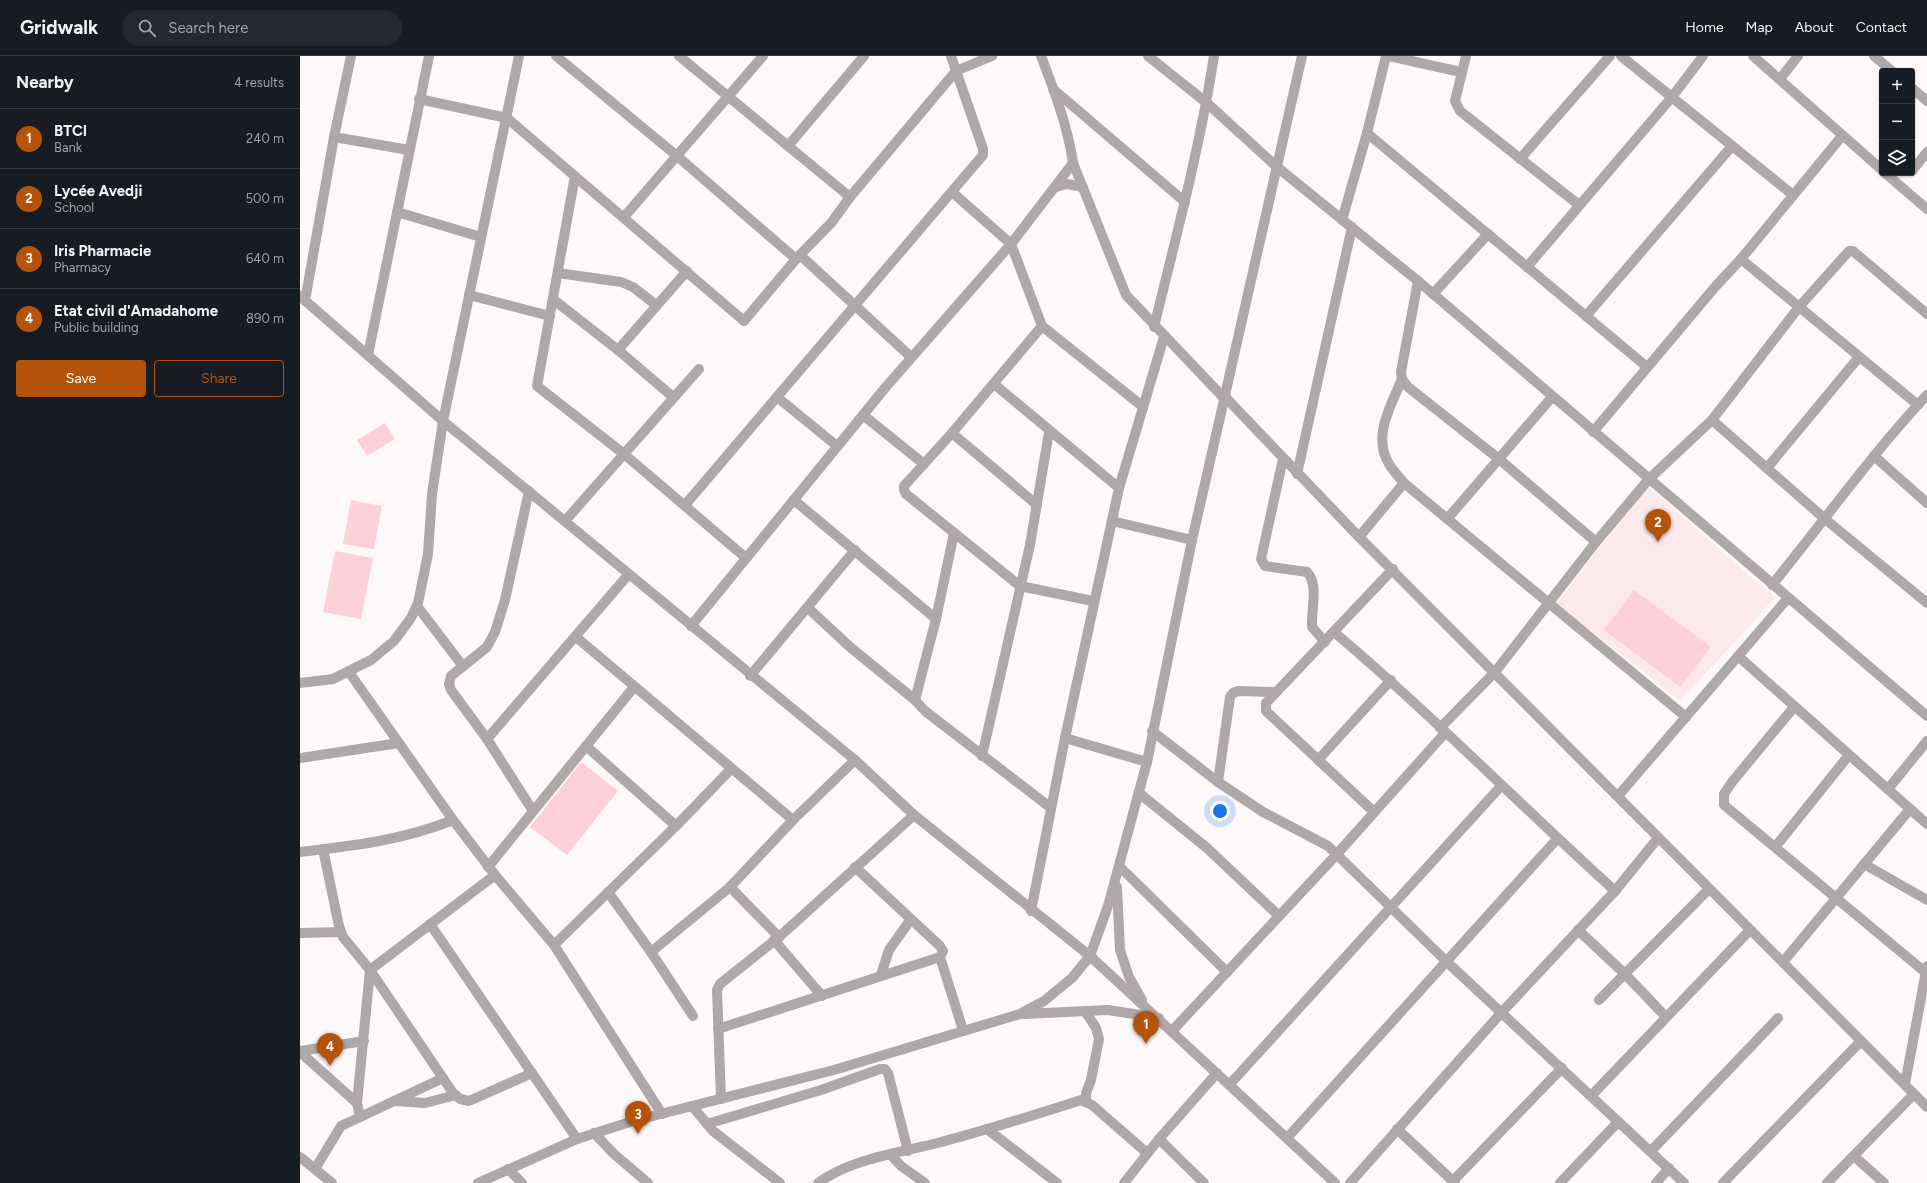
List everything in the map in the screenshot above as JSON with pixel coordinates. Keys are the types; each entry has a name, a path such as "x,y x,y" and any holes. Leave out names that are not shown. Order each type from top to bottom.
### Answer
{"street":[{"path":"351,56 303,298 443,421 750,676 855,760 914,815 1031,911 1090,956 1159,1018 1335,1183"},
{"path":"368,355 419,99 429,56"},
{"path":"300,683 333,680 371,660 394,641 411,618 417,606 428,554 432,494 443,421 519,56"},
{"path":"556,56 855,305 911,358"},
{"path":"679,56 850,197"},
{"path":"624,217 762,56"},
{"path":"788,146 864,56"},
{"path":"685,505 981,157 983,153 951,56"},
{"path":"419,99 507,118 744,320 798,257 832,222 850,197 956,70 992,56"},
{"path":"1041,56 1053,89 1071,150 1073,163 1123,290 1154,327 1359,537 1393,569 1658,838 1927,1107"},
{"path":"1148,56 1207,103 1277,167 1418,281 1927,716"},
{"path":"1154,327 1185,202 1207,103 1214,56"},
{"path":"1020,1014 1058,991 1072,978 1090,956 1117,879 1147,762 1152,731 1192,540 1302,56"},
{"path":"1342,220 1367,133 1386,56"},
{"path":"1389,56 1461,72"},
{"path":"1466,56 1455,101 1457,108 1579,205"},
{"path":"1520,159 1610,56"},
{"path":"1621,56 1793,195"},
{"path":"1527,267 1672,97 1703,56"},
{"path":"1753,56 1879,167"},
{"path":"1780,79 1798,56"},
{"path":"1874,56 1888,68"},
{"path":"1053,89 1185,202"},
{"path":"1915,91 1927,101"},
{"path":"1367,133 1647,367"},
{"path":"1593,432 1715,287 1741,259 1842,136"},
{"path":"334,137 409,150"},
{"path":"1586,316 1732,146"},
{"path":"1915,167 1927,152"},
{"path":"691,626 837,446 911,358 1011,244 1073,163"},
{"path":"575,176 554,300 537,386 624,454 746,558"},
{"path":"1888,176 1927,209"},
{"path":"1900,186 1908,176"},
{"path":"1056,187 1067,184 1083,187"},
{"path":"952,192 1011,244 1042,326 1142,406"},
{"path":"397,212 481,237"},
{"path":"1297,474 1352,227"},
{"path":"1433,294 1488,234"},
{"path":"1172,1031 1280,916 1374,812 1443,730 1495,672 1596,542 1649,479 1712,420 1799,307 1850,250 1927,314"},
{"path":"1741,259 1918,405"},
{"path":"618,350 687,271"},
{"path":"558,273 621,282 633,287 656,305"},
{"path":"1418,281 1401,372 1402,379 1408,387 1499,459 1596,542"},
{"path":"469,295 550,316"},
{"path":"554,300 618,350 673,397"},
{"path":"1042,326 952,433 904,486 904,490 906,494 1020,586 1094,601"},
{"path":"1031,911 1065,738 1119,488 1142,406 1164,337"},
{"path":"1767,468 1859,357"},
{"path":"565,521 699,369"},
{"path":"1402,379 1382,431 1381,443 1389,464 1404,483 1550,602 1686,717"},
{"path":"994,384 1049,432 1119,488"},
{"path":"1772,585 1874,456 1927,395"},
{"path":"777,397 837,446"},
{"path":"1448,518 1552,397"},
{"path":"863,415 924,464"},
{"path":"1712,420 1825,519 1927,603"},
{"path":"982,756 1030,545 1049,432"},
{"path":"952,433 1037,505"},
{"path":"1874,456 1927,503"},
{"path":"1283,459 1261,559 1265,566 1307,572 1312,576 1312,627 1325,642"},
{"path":"1359,537 1404,483"},
{"path":"529,491 505,600 495,632 487,647 451,676 449,684 451,690 487,739 533,811"},
{"path":"794,500 936,619"},
{"path":"1112,521 1192,540"},
{"path":"915,700 936,619 954,532"},
{"path":"750,676 855,550"},
{"path":"1374,812 1266,711 1266,702 1325,642 1393,569"},
{"path":"487,739 576,637 628,574"},
{"path":"1618,796 1788,598"},
{"path":"417,606 462,666"},
{"path":"808,608 850,648 915,700 925,711 1051,808"},
{"path":"1334,632 1391,680 1557,839 1615,891"},
{"path":"576,637 793,820"},
{"path":"1738,656 1927,824"},
{"path":"349,672 453,820 488,867 554,945 662,1114"},
{"path":"1318,760 1391,680"},
{"path":"488,867 634,687"},
{"path":"1218,782 1230,698 1233,693 1238,691 1276,692"},
{"path":"1794,707 1724,794 1724,805 1728,810 1776,846 1836,899 1926,969 1905,1084"},
{"path":"1152,731 1218,782 1263,812 1328,846 1447,962 1684,1183"},
{"path":"1065,738 1147,762"},
{"path":"1888,789 1927,741"},
{"path":"300,758 399,743"},
{"path":"586,746 676,826"},
{"path":"1776,846 1849,755"},
{"path":"651,952 730,887 793,820 855,760"},
{"path":"554,945 676,826 731,769"},
{"path":"1230,1084 1501,786"},
{"path":"1139,793 1207,848 1280,916"},
{"path":"1783,962 1910,809"},
{"path":"721,1099 717,990 720,984 776,939 914,815"},
{"path":"300,852 390,840 422,832 453,820"},
{"path":"1350,1183 1502,1012 1615,891 1658,838"},
{"path":"1287,1138 1557,839"},
{"path":"323,849 341,932 370,970 456,1095 460,1099 469,1101 532,1073"},
{"path":"1864,864 1927,900"},
{"path":"1120,867 1226,972"},
{"path":"856,868 940,946 943,951 940,957 963,1030"},
{"path":"360,1117 358,1103 370,970 495,875"},
{"path":"1117,879 1120,950 1129,977 1146,1007"},
{"path":"730,887 776,939 822,996"},
{"path":"1599,1000 1709,889"},
{"path":"608,892 651,952 693,1016"},
{"path":"881,975 889,950 911,919"},
{"path":"430,924 577,1139"},
{"path":"1578,930 1625,974 1666,1017"},
{"path":"1591,1096 1750,930"},
{"path":"300,933 341,932"},
{"path":"718,1029 940,957"},
{"path":"478,1183 577,1139 594,1133 692,1106 834,1070 1020,1014 1108,1010 1159,1018"},
{"path":"1085,1011 1096,1028 1099,1040 1091,1080 1086,1093 1086,1101"},
{"path":"1651,1151 1778,1018"},
{"path":"300,1051 364,1041"},
{"path":"1722,1183 1861,1041"},
{"path":"300,1051 358,1103"},
{"path":"1398,1129 1454,1182 1562,1068"},
{"path":"707,1124 821,1090 880,1069 885,1069 888,1072 908,1151"},
{"path":"1124,1183 1147,1153 1217,1073"},
{"path":"315,1169 341,1126 443,1078"},
{"path":"1828,1183 1914,1094"},
{"path":"394,1101 425,1103 456,1095"},
{"path":"818,1183 843,1168 987,1129 1080,1100 1086,1101 1147,1153"},
{"path":"692,1106 707,1124 780,1183"},
{"path":"1560,1183 1618,1122"},
{"path":"987,1129 1057,1183"},
{"path":"594,1133 614,1154 648,1183"},
{"path":"1159,1139 1204,1183"},
{"path":"891,1155 901,1166 925,1183"},
{"path":"1854,1156 1884,1183"},
{"path":"300,1157 332,1183"},
{"path":"1656,1183 1669,1168"},
{"path":"508,1169 522,1183"}],"shaded area":[{"path":"385,423 395,439 367,456 357,440"},
{"path":"1648,487 1775,598 1680,701 1556,603"},
{"path":"351,500 382,506 374,549 343,544"},
{"path":"335,551 373,558 361,619 323,612"},
{"path":"1634,590 1711,647 1680,687 1604,630"},
{"path":"581,762 618,791 567,855 530,827"}],"place":[{"name":"Lycée Avedji","path":"1658,542"},
{"name":"BTCI","path":"1146,1044"},
{"name":"Etat civil d'Amadahome","path":"330,1066"},
{"name":"Iris Pharmacie","path":"638,1134"}]}
